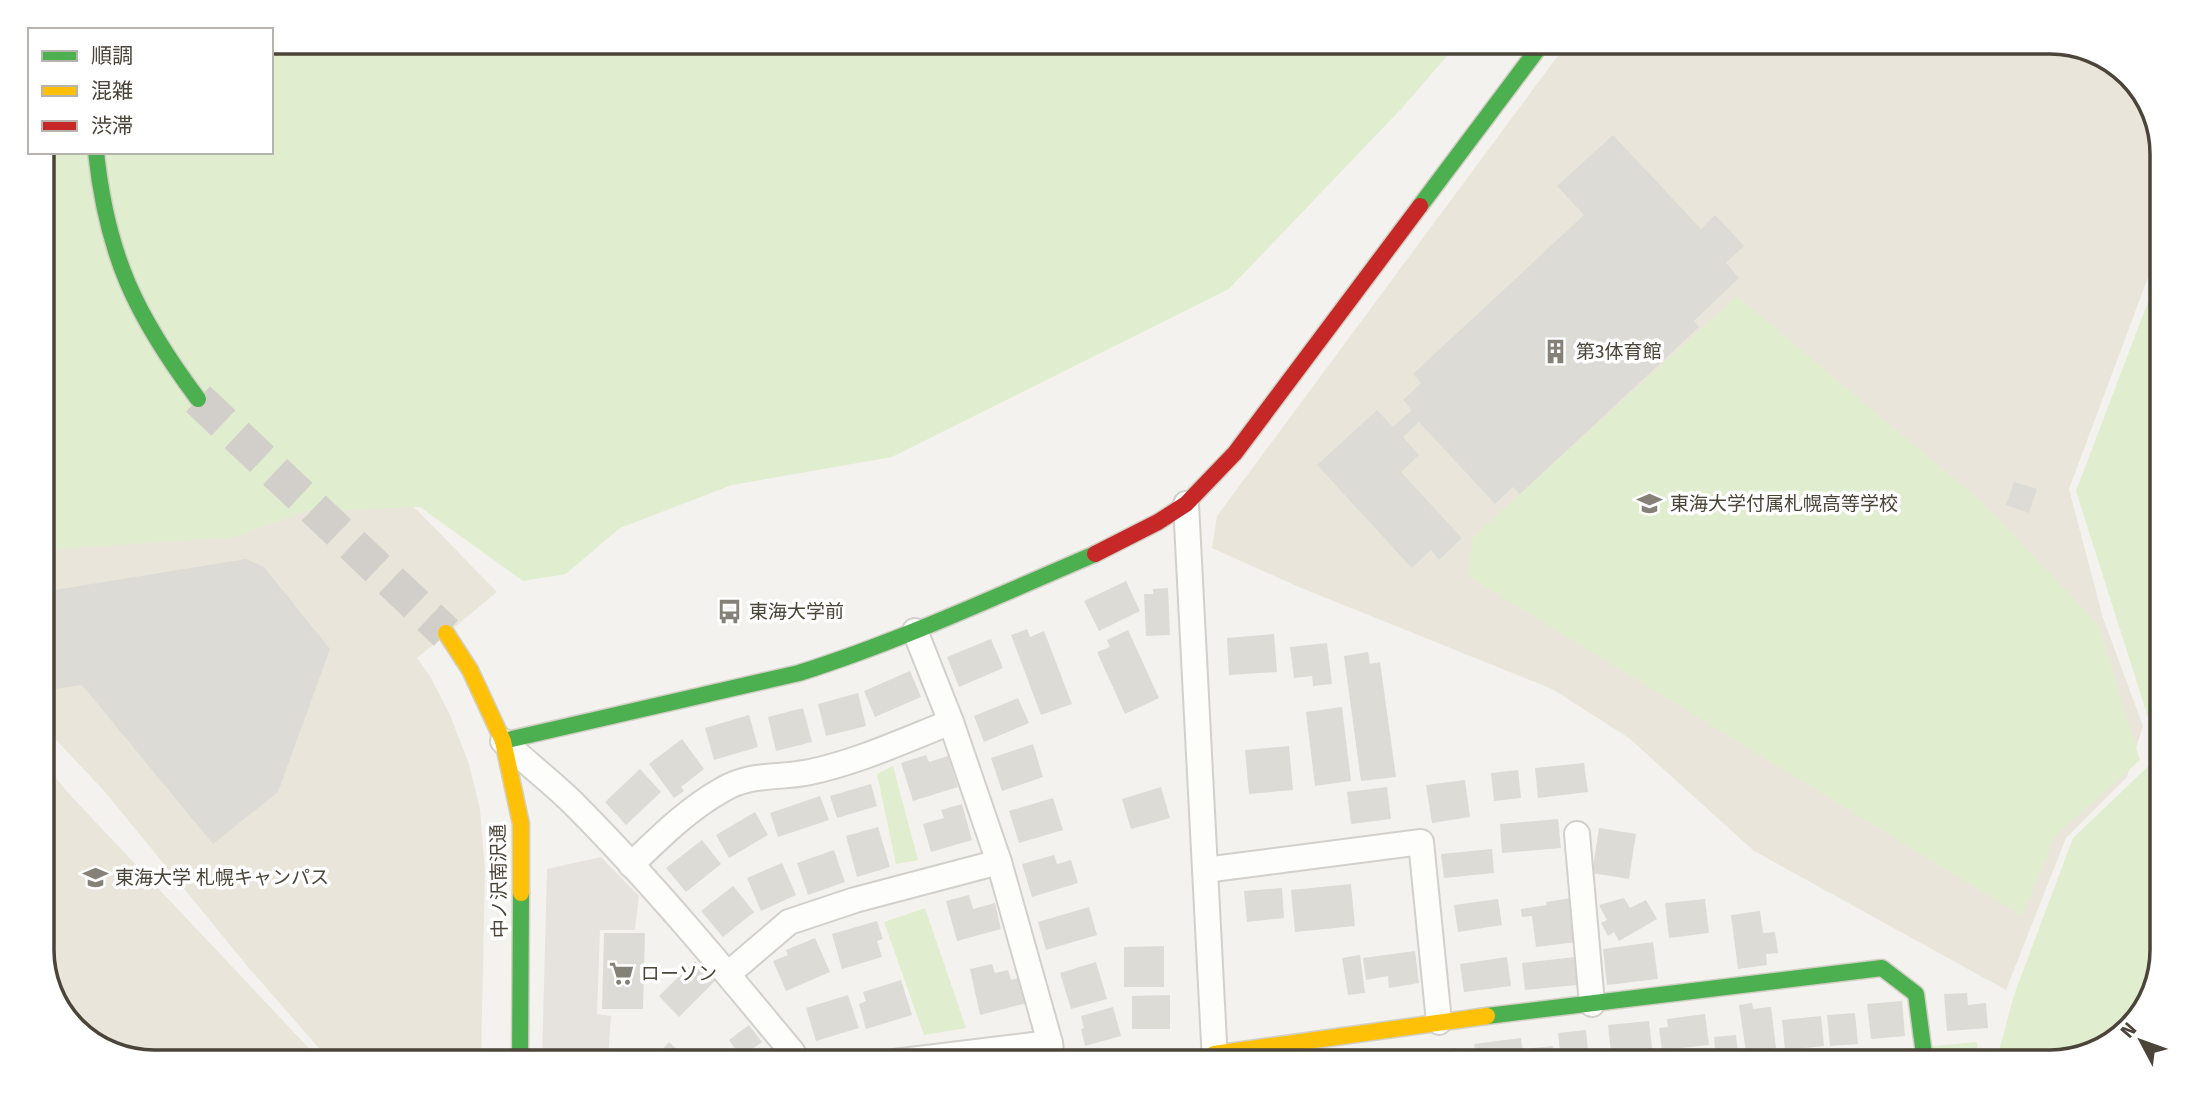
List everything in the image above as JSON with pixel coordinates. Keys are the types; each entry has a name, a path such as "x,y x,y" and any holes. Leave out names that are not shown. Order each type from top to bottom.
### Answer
{"street":[{"path":"503,741 799,673 844,659 1101,551 1158,522 1186,504 1235,453 1534,54"},
{"path":"96,154 103,215 112,249 147,327 198,399"},
{"path":"1186,504 1215,1050"},
{"path":"915,631 951,722 999,862 1050,1050"},
{"name":"中ノ沢南沢通","path":"446,633 471,670 503,741 521,824 520,1050"},
{"path":"631,865 671,826 722,789 758,776 820,769 866,755 951,722"},
{"path":"503,741 570,800 631,865 790,1050"},
{"path":"1577,834 1592,1004"},
{"path":"1205,870 1421,842 1439,1023"},
{"path":"727,974 789,922 855,900 999,862"},
{"path":"1266,1050 1439,1023 1882,968 1916,994 1923,1050"}],"shaded area":[{"name":"東海大学付属札幌高等学校","path":"1559,54 2050,54 2070,56 2106,71 2125,88 2139,110 2150,147 2150,272 2069,489 2103,618 2143,726 2127,777 2066,838 2006,990 1754,851 1629,738 1552,689 1299,587 1212,548 1217,516"},
{"path":"323,432 418,511 497,592 417,658 430,676 450,715 469,764 480,809 485,870 481,1050 321,1050 248,967 105,792 54,738 54,540"},
{"name":"東海大学 札幌キャンパス","path":"54,776 311,1050 141,1049 98,1033 79,1016 65,994 54,957"},
{"path":"601,857 639,896 635,930 600,930 597,1014 611,1016 609,1050 542,1050 547,869"}],"green space":[{"path":"273,54 1449,54 1403,107 1229,289 892,457 732,485 620,528 566,574 523,581 420,507 306,511 236,537 54,549 54,154 273,154"},
{"path":"1737,296 1983,503 2098,624 2140,760 2055,836 2022,916 1468,576 1473,537"},
{"path":"2150,297 2150,724 2076,491"},
{"path":"2150,765 2150,950 2146,976 2133,1006 2106,1006 2106,1033 2076,1046 2050,1050 1999,1050 2014,995 2073,838"},
{"path":"893,766 918,860 896,864 877,774"},
{"path":"925,908 966,1028 924,1035 884,922"},
{"path":"1977,1042 1978,1050 1932,1050 1932,1046"}],"building":[{"name":"第3体育館","path":"1613,135 1701,229 1715,215 1744,246 1726,263 1739,278 1694,321 1699,327 1520,494 1513,487 1495,504 1419,422 1403,437 1419,455 1401,472 1462,538 1439,560 1431,550 1412,568 1317,465 1377,410 1393,427 1412,410 1403,400 1421,383 1413,374 1584,215 1557,186"},
{"path":"2014,482 2037,489 2029,513 2006,505"},
{"path":"246,559 264,567 330,649 278,792 213,844 82,685 54,689 54,590"},
{"path":"1126,581 1140,611 1099,631 1084,601"},
{"path":"1168,588 1170,635 1146,636 1144,594 1153,594 1153,589"},
{"path":"1027,629 1030,637 1044,631 1072,704 1041,715 1011,635"},
{"path":"1128,630 1159,698 1125,714 1097,652 1110,647 1107,640"},
{"path":"1274,634 1277,672 1229,675 1227,638"},
{"path":"991,639 1003,668 959,687 947,657"},
{"path":"1327,643 1332,684 1313,686 1312,676 1294,678 1290,647"},
{"path":"1368,652 1370,664 1380,662 1396,777 1361,781 1344,656"},
{"path":"910,671 921,697 875,717 864,691"},
{"path":"858,693 866,726 826,736 818,704"},
{"path":"1018,698 1029,723 984,742 974,716"},
{"path":"1342,707 1351,781 1315,786 1306,712"},
{"path":"803,708 812,742 776,751 768,717"},
{"path":"749,715 758,747 714,760 705,728"},
{"path":"682,739 704,769 681,787 684,791 674,798 649,764"},
{"path":"1033,744 1043,777 1002,791 991,758"},
{"path":"1289,746 1293,790 1249,794 1245,750"},
{"path":"926,755 929,762 948,756 958,787 913,801 901,763"},
{"path":"1584,763 1588,792 1538,798 1535,768"},
{"path":"640,769 661,792 626,825 605,802"},
{"path":"1518,770 1521,798 1494,801 1491,773"},
{"path":"1465,780 1470,817 1432,823 1426,785"},
{"path":"871,784 877,806 837,818 830,796"},
{"path":"1161,787 1170,818 1131,829 1122,799"},
{"path":"1387,787 1391,819 1351,824 1347,792"},
{"path":"820,796 829,820 778,837 770,813"},
{"path":"1053,798 1063,830 1019,843 1009,811"},
{"path":"962,804 972,840 931,852 923,824 944,818 941,810"},
{"path":"755,812 768,835 729,858 716,835"},
{"path":"1558,819 1561,848 1502,853 1500,824"},
{"path":"878,827 890,867 857,877 846,836"},
{"path":"1599,828 1636,834 1629,879 1592,873"},
{"path":"702,840 721,864 686,892 666,868"},
{"path":"1492,849 1494,873 1444,878 1441,854"},
{"path":"834,850 845,882 808,895 797,863"},
{"path":"1054,855 1057,864 1071,860 1078,883 1032,897 1022,864"},
{"path":"782,863 796,895 761,911 747,878"},
{"path":"1351,884 1355,926 1295,932 1291,890"},
{"path":"733,886 754,912 723,937 701,911"},
{"path":"1282,888 1284,918 1247,922 1244,891"},
{"path":"969,895 973,909 995,903 1001,929 957,941 946,901"},
{"path":"1571,898 1577,942 1536,947 1532,916 1522,917 1521,909"},
{"path":"1624,898 1630,908 1646,900 1657,919 1619,941 1614,932 1608,936 1601,923 1607,920 1599,905"},
{"path":"1498,899 1502,925 1458,932 1454,905"},
{"path":"1705,899 1709,933 1669,938 1665,903"},
{"path":"1089,907 1097,935 1046,950 1038,922"},
{"path":"1760,911 1763,933 1775,932 1778,953 1766,954 1767,965 1738,969 1731,915"},
{"path":"877,921 883,939 877,941 882,957 842,969 832,934"},
{"path":"604,933 645,933 643,1009 602,1009"},
{"path":"815,938 830,972 786,991 773,961 788,955 786,950"},
{"path":"1653,942 1658,979 1607,985 1603,949"},
{"path":"1164,946 1164,987 1124,987 1124,947"},
{"path":"1415,951 1419,983 1389,988 1388,976 1366,980 1363,958"},
{"path":"1360,955 1365,993 1348,995 1342,958"},
{"path":"1507,957 1511,986 1464,992 1460,964"},
{"path":"1575,957 1577,985 1525,990 1522,963"},
{"path":"695,961 715,981 679,1017 659,996"},
{"path":"1096,962 1107,999 1071,1009 1060,973"},
{"path":"992,964 995,973 1008,970 1011,980 1021,977 1027,1003 980,1015 970,969"},
{"path":"901,980 912,1015 866,1029 859,1004 866,1001 863,992"},
{"path":"1967,993 1968,1005 1986,1003 1988,1028 1947,1031 1944,994"},
{"path":"848,995 859,1028 816,1041 806,1008"},
{"path":"1170,995 1170,1029 1132,1029 1132,996"},
{"path":"1902,1001 1905,1036 1871,1039 1867,1004"},
{"path":"1752,1003 1753,1009 1771,1007 1776,1048 1746,1050 1739,1005"},
{"path":"1113,1007 1121,1036 1085,1046 1081,1016"},
{"path":"1855,1013 1858,1044 1830,1046 1827,1015"},
{"path":"1705,1014 1709,1045 1662,1050 1659,1028 1668,1027 1667,1019"},
{"path":"1821,1016 1824,1046 1785,1050 1782,1020"},
{"path":"1649,1021 1652,1050 1611,1050 1608,1025"},
{"path":"749,1025 762,1042 751,1050 736,1050 729,1040"},
{"path":"1586,1030 1588,1050 1560,1050 1558,1033"},
{"path":"1736,1035 1738,1050 1715,1050 1714,1037"},
{"path":"1521,1038 1522,1050 1475,1050 1474,1044"},
{"path":"669,1042 678,1050 662,1050"},
{"path":"1553,1046 1554,1050 1533,1050"}],"tunnel":[{"path":"198,399 446,633"}],"traffic: fast":[{"path":"1420,206 1534,54"},
{"path":"96,154 108,223 128,283 157,340 198,399"},
{"path":"503,741 799,673 911,632 1095,554"},
{"path":"520,1050 521,893"},
{"path":"1487,1016 1882,968 1916,994 1923,1050"}],"traffic: slow":[{"path":"446,633 470,670 503,741 521,824 521,893"},
{"path":"1243,1050 1487,1016"}],"traffic: jam":[{"path":"1095,554 1158,522 1186,504 1235,453 1420,206"}],"place":[{"name":"第3体育館","path":"1556,351"},
{"name":"東海大学付属札幌高等学校","path":"1650,503"},
{"name":"東海大学前","path":"729,611"},
{"name":"東海大学 札幌キャンパス","path":"95,877"},
{"name":"ローソン","path":"621,973"}]}
